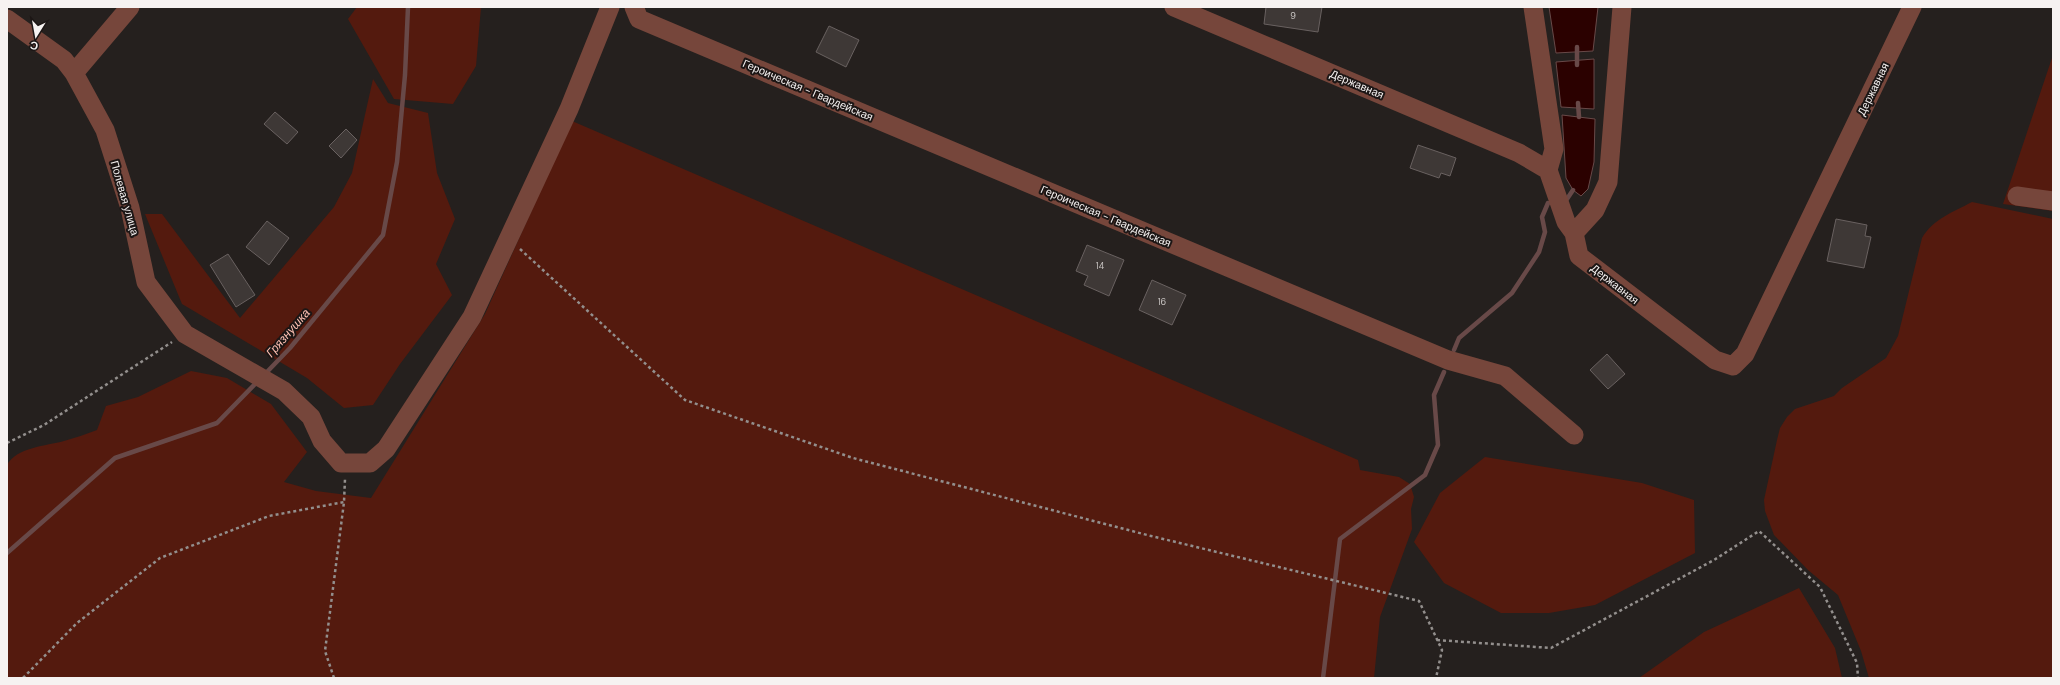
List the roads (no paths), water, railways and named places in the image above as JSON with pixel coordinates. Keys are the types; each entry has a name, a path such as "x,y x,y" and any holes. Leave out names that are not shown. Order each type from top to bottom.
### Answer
{"street":[{"path":"74,73 130,7"},
{"name":"Полевая улица","path":"7,19 64,60 74,73 105,130 130,208 146,282 185,334 245,370 284,391 311,417 322,441 341,463 370,463 386,449 472,317 569,110 610,7"},
{"name":"Героическая - Гвардейская","path":"634,7 639,19 646,22 1448,360 1505,376 1574,435"},
{"name":"Державная","path":"1174,7 1519,153 1548,170 1566,222 1574,233 1579,256 1714,360 1732,366 1745,354 1912,7"},
{"path":"1533,7 1554,149 1548,170"},
{"path":"1574,233 1595,210 1608,182 1622,7"},
{"path":"2017,196 2053,201"}],"waterway":[{"name":"Грязнушка","path":"265,374 290,348 383,235 397,162 405,75 408,7"},
{"path":"1577,47 1577,65"},
{"path":"1578,103 1579,117"},
{"path":"1567,199 1573,190"},
{"path":"1454,350 1459,338 1512,293 1539,252 1545,232 1542,217 1548,203"},
{"path":"1323,678 1340,539 1425,475 1438,445 1434,395 1444,372"},
{"name":"Грязнушка","path":"7,553 115,458 217,423 258,381"}]}
